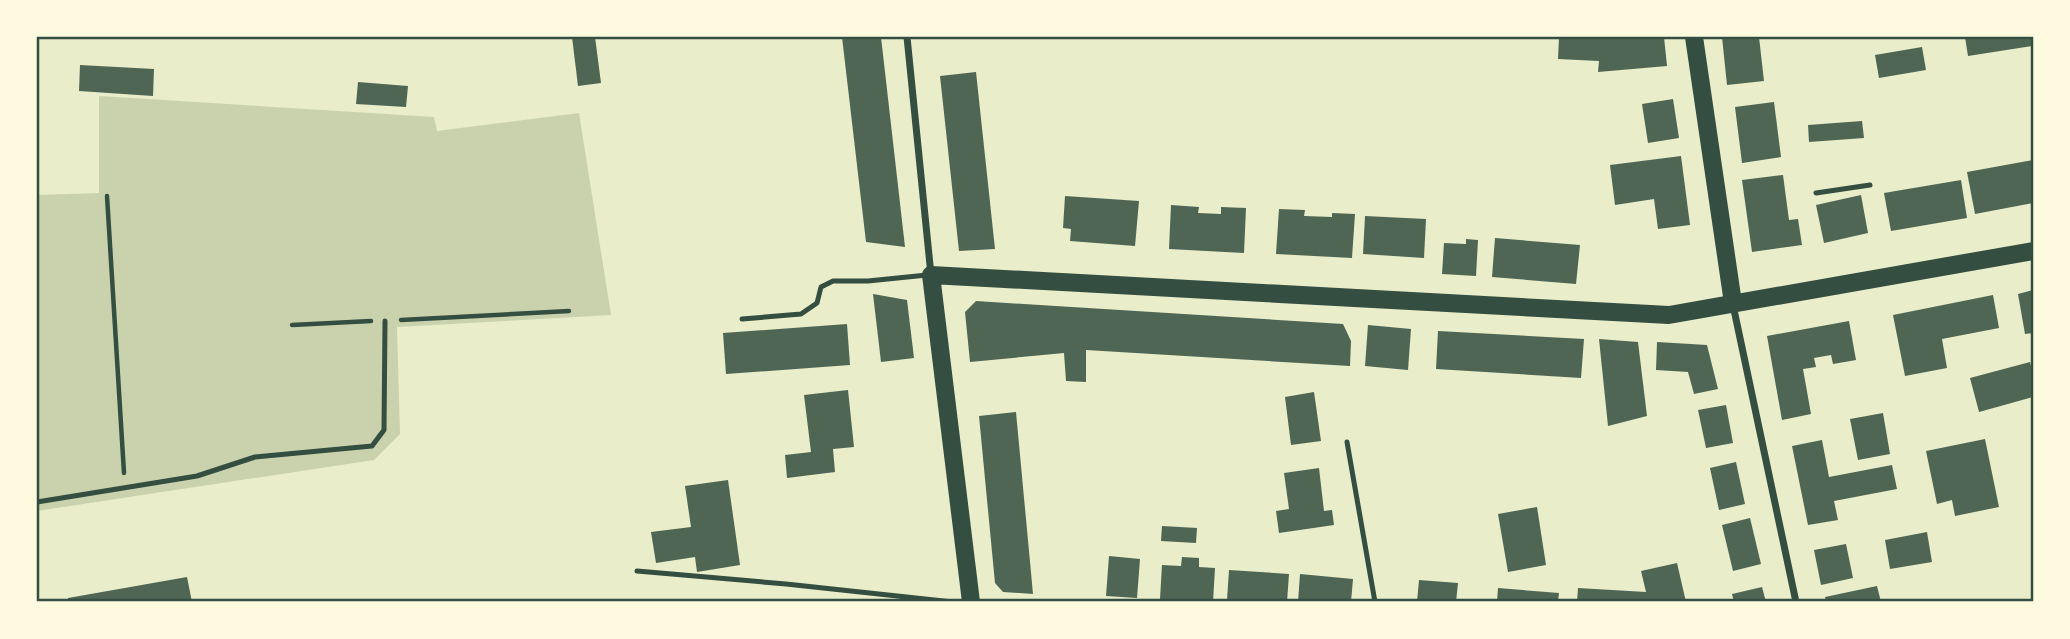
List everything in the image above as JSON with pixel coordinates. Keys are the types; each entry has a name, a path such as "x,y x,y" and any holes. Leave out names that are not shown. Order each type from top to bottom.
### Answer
{"main road":[{"path":"1694,37 1733,303"},
{"path":"971,602 930,275 1670,315 2033,251"}],"street":[{"path":"907,37 930,275"},
{"path":"1733,303 1796,602"}],"lane":[{"path":"1816,192 1870,185"},
{"path":"742,319 801,314 817,303 821,287 833,281 868,281 930,275"},
{"path":"37,502 197,476 255,457 372,446 384,430 385,321"},
{"path":"1347,442 1375,602"},
{"path":"637,571 953,602"}],"path":[{"path":"107,196 125,488"},
{"path":"292,325 569,311"}],"green space":[{"path":"99,96 434,117 437,131 579,113 611,315 397,327 400,434 374,460 37,511 37,195 99,193"}],"building":[{"path":"572,37 595,37 601,83 578,86"},
{"path":"842,37 881,37 905,247 866,242"},
{"path":"1559,37 1664,37 1667,66 1598,72 1599,61 1558,59"},
{"path":"1722,37 1759,37 1764,81 1727,85"},
{"path":"1965,37 2031,37 2032,46 1968,56"},
{"path":"1922,47 1926,70 1879,78 1875,55"},
{"path":"80,65 154,69 153,96 79,91"},
{"path":"976,72 995,249 959,251 940,76"},
{"path":"358,82 408,86 406,107 356,104"},
{"path":"1673,99 1679,138 1648,143 1642,104"},
{"path":"1774,102 1781,157 1742,163 1735,107"},
{"path":"1862,121 1864,138 1809,142 1808,125"},
{"path":"1681,156 1690,225 1658,229 1654,199 1615,205 1610,165"},
{"path":"2033,160 2033,203 1975,214 1967,172"},
{"path":"1783,175 1789,220 1798,219 1802,245 1752,252 1742,180"},
{"path":"1961,180 1967,218 1891,231 1884,193"},
{"path":"1861,195 1868,233 1824,243 1816,205"},
{"path":"1065,196 1139,201 1135,246 1070,241 1071,229 1063,228"},
{"path":"1171,205 1199,207 1198,213 1221,214 1221,207 1246,208 1244,253 1169,249"},
{"path":"1279,209 1305,210 1304,216 1355,214 1352,258 1276,254"},
{"path":"1365,216 1426,219 1424,258 1363,254"},
{"path":"1495,238 1580,245 1576,284 1492,277"},
{"path":"1466,239 1478,240 1476,276 1442,274 1444,243 1466,244"},
{"path":"2033,290 2033,333 2025,334 2018,294"},
{"path":"873,294 907,300 914,358 881,362"},
{"path":"1993,295 1999,328 1942,339 1947,368 1905,376 1893,315"},
{"path":"976,301 1343,324 1351,341 1350,366 1086,350 1086,382 1066,381 1064,353 970,362 965,312"},
{"path":"1849,321 1856,360 1833,364 1831,355 1814,358 1816,367 1803,369 1811,414 1782,420 1767,336"},
{"path":"847,324 850,365 726,374 723,333"},
{"path":"1368,325 1411,329 1408,370 1365,366"},
{"path":"1438,331 1584,339 1581,378 1436,369"},
{"path":"1599,339 1638,342 1647,416 1608,426"},
{"path":"1657,342 1707,345 1718,389 1694,394 1688,372 1656,370"},
{"path":"2030,362 2033,397 1979,412 1970,378"},
{"path":"848,390 854,447 833,449 835,472 787,478 785,455 811,452 804,395"},
{"path":"1314,392 1321,441 1291,445 1285,397"},
{"path":"1726,405 1733,443 1706,448 1698,410"},
{"path":"1016,412 1033,594 1003,592 995,583 979,416"},
{"path":"1883,413 1890,454 1858,460 1850,419"},
{"path":"1985,439 1999,507 1955,516 1952,500 1937,504 1926,451"},
{"path":"1822,440 1829,477 1892,465 1897,489 1834,501 1838,520 1808,525 1792,446"},
{"path":"1736,462 1745,504 1719,510 1710,468"},
{"path":"1319,468 1324,511 1332,510 1334,525 1279,533 1276,511 1289,509 1284,473"},
{"path":"728,480 740,565 697,572 695,557 656,563 651,532 691,527 685,486"},
{"path":"1537,507 1546,565 1508,572 1498,514"},
{"path":"1750,518 1761,564 1733,571 1722,525"},
{"path":"1162,526 1197,528 1196,543 1161,541"},
{"path":"1927,532 1932,562 1890,569 1885,540"},
{"path":"1846,544 1853,578 1821,585 1814,550"},
{"path":"1109,556 1140,559 1137,598 1106,596"},
{"path":"1182,557 1199,558 1199,567 1215,568 1213,602 1160,599 1162,565 1181,566"},
{"path":"1677,563 1686,602 1577,602 1578,588 1646,592 1641,571"},
{"path":"1229,570 1289,574 1287,602 1227,600"},
{"path":"1300,574 1353,579 1351,602 1298,602"},
{"path":"187,577 192,602 68,602 68,598"},
{"path":"1419,580 1458,583 1456,602 1417,602"},
{"path":"1877,586 1881,602 1826,602 1825,597"},
{"path":"1762,587 1766,602 1734,602 1732,594"},
{"path":"1498,588 1559,593 1558,602 1497,602"}]}
